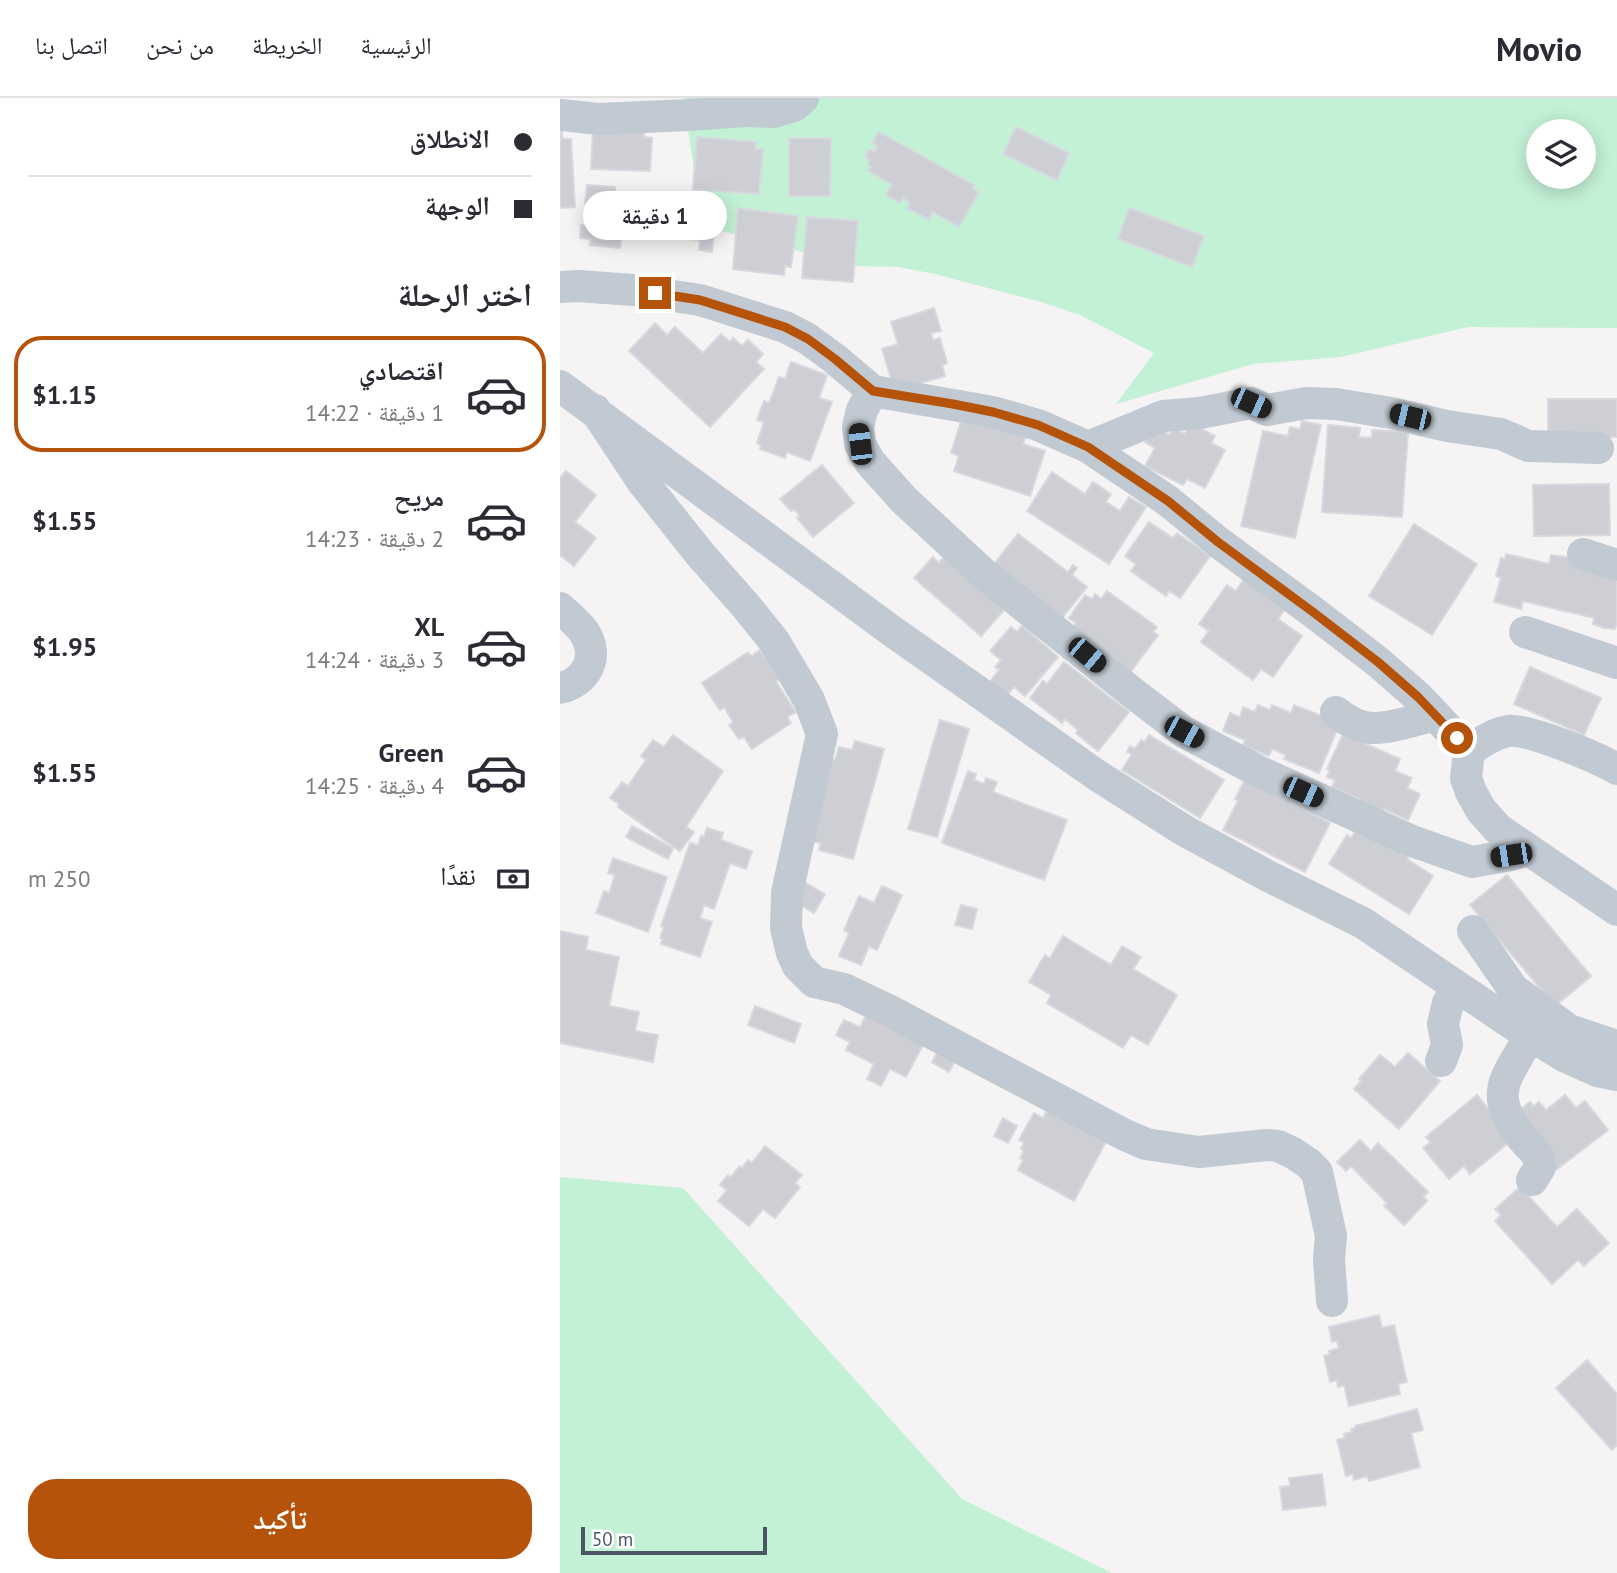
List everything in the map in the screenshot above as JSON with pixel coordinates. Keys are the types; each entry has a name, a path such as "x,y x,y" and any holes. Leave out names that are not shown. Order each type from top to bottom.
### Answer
{"street":[{"path":"560,115 599,118 746,110 775,112 794,106 803,98"},
{"path":"560,286 633,290 700,300 785,327 808,339 873,391 1004,415 1038,425 1088,447 1168,501 1218,542 1378,662 1418,697 1469,751"},
{"path":"560,386 888,629 1098,776 1185,831 1363,923 1458,988 1566,1056 1597,1070 1617,1075"},
{"path":"873,391 862,410 858,427 860,444 870,462 904,500 985,575 1184,732 1258,771 1412,841 1472,862 1528,850"},
{"path":"1088,447 1163,416 1200,413 1251,403 1267,410 1306,403 1336,404 1501,434 1528,446 1598,448"},
{"path":"595,411 642,481 774,641 808,701 822,734 787,893 786,928 798,966 814,982 844,989 890,1011 1146,1144 1199,1152 1267,1144 1293,1153 1317,1172 1322,1189 1331,1236 1329,1259 1332,1301"},
{"path":"1583,554 1617,565"},
{"path":"560,608 584,632 590,646 591,659 579,680 560,688"},
{"path":"1525,632 1617,663"},
{"path":"1336,712 1347,720 1371,728 1435,715"},
{"path":"1615,761 1538,736 1510,731 1486,738 1469,751 1466,778 1481,810 1498,829 1617,910"},
{"path":"1473,931 1513,989 1569,1030 1617,1046"},
{"path":"1441,1061 1447,1045 1443,1024 1448,1003 1458,988"},
{"path":"1530,1035 1504,1082 1502,1104 1510,1122 1538,1156 1540,1167 1532,1180"}],"green space":[{"path":"683,98 1617,98 1617,328 1468,327 1341,357 1253,364 1116,404 1154,353 1080,315 1041,302 935,274 898,267 855,266 703,226"},
{"path":"560,1177 683,1188 962,1499 1112,1573 560,1573"}],"building":[{"path":"593,126 644,129 644,137 652,138 650,171 591,169"},
{"path":"1016,127 1069,153 1057,180 1003,154"},
{"path":"560,131 562,139 571,139 575,207 560,208"},
{"path":"879,132 974,185 973,188 979,192 959,227 933,212 929,220 907,208 910,203 903,198 900,203 886,195 892,184 868,171 871,167 867,164 870,160 865,157 869,149 875,152 878,146 872,143"},
{"path":"697,137 756,142 756,149 763,149 759,194 693,189"},
{"path":"789,138 831,138 830,196 789,196"},
{"path":"587,185 615,187 615,196 634,198 634,193 712,200 711,212 716,213 712,252 699,250 700,240 622,233 620,248 590,245 591,239 580,238 581,225 588,226 590,204 585,203"},
{"path":"738,208 798,216 791,267 785,266 784,275 733,269"},
{"path":"1129,208 1204,236 1192,267 1118,239"},
{"path":"807,217 858,221 853,282 802,278"},
{"path":"934,308 941,331 931,333 933,340 940,338 947,363 942,365 945,376 902,389 893,385 882,349 898,344 891,322"},
{"path":"655,323 667,335 675,327 703,353 721,334 730,342 733,338 742,346 748,340 763,354 756,362 764,369 710,427 629,351"},
{"path":"791,362 827,375 819,398 832,402 810,461 787,452 785,458 760,449 761,445 757,443 764,422 757,420 764,401 769,403 779,377 785,379"},
{"path":"1548,399 1617,399 1617,437 1548,437"},
{"path":"964,412 1027,433 1023,444 1045,451 1030,496 954,471 959,456 951,453"},
{"path":"1302,421 1321,425 1295,538 1241,526 1263,431 1288,436 1290,427 1300,429"},
{"path":"1190,423 1215,436 1211,443 1225,450 1205,488 1187,479 1183,485 1145,466 1155,448 1145,442 1153,426 1170,435 1174,428 1185,434"},
{"path":"1328,425 1360,428 1359,437 1372,438 1372,430 1408,432 1402,517 1322,512"},
{"path":"822,465 854,503 813,537 797,518 800,516 794,509 791,511 780,499"},
{"path":"566,471 596,495 575,522 596,538 574,566 560,555 560,478"},
{"path":"1052,472 1085,494 1093,482 1111,494 1106,502 1120,511 1129,497 1146,507 1109,564 1027,511"},
{"path":"1609,484 1610,535 1534,536 1533,485"},
{"path":"1149,522 1173,538 1177,533 1210,556 1180,598 1169,591 1166,596 1131,571 1136,564 1125,556"},
{"path":"1414,524 1477,564 1432,635 1369,596"},
{"path":"1018,534 1068,572 1073,565 1077,568 1072,575 1087,587 1062,618 993,565"},
{"path":"1506,554 1549,564 1551,555 1566,557 1617,578 1615,629 1593,624 1594,618 1523,601 1521,609 1494,602 1501,578 1496,576 1501,558 1505,559"},
{"path":"945,556 1005,609 981,636 914,578 933,557 939,563"},
{"path":"1244,579 1285,609 1278,619 1302,636 1273,677 1261,669 1253,680 1201,642 1209,631 1199,624 1227,585 1236,591"},
{"path":"1107,591 1157,627 1153,632 1158,635 1129,674 1072,629 1076,623 1069,618 1085,595 1092,599 1095,594 1101,599"},
{"path":"1022,626 1058,657 1025,696 1014,687 1004,698 988,684 999,670 995,667 1001,660 990,651 1011,627 1017,632"},
{"path":"760,650 780,679 776,682 796,712 787,717 791,723 752,749 744,737 739,739 729,725 733,722 724,707 720,710 702,683 748,652 751,656"},
{"path":"1064,662 1129,712 1098,751 1076,733 1078,730 1065,719 1062,723 1030,698 1043,681 1047,684"},
{"path":"1530,667 1601,698 1584,735 1514,704"},
{"path":"1258,705 1270,710 1272,705 1291,713 1294,705 1340,723 1319,773 1284,759 1286,755 1272,749 1269,756 1243,746 1245,740 1223,731 1230,713 1240,717 1243,707 1255,712"},
{"path":"940,720 969,729 937,837 908,829"},
{"path":"1343,734 1400,759 1395,771 1412,778 1407,788 1420,794 1408,820 1384,809 1382,814 1358,803 1360,799 1332,787 1335,780 1327,777 1330,770 1327,769"},
{"path":"673,735 723,771 686,827 694,832 680,851 618,807 619,804 610,798 622,782 628,786 646,760 641,756 653,740 664,747"},
{"path":"1149,735 1224,780 1200,818 1122,770 1132,754 1127,752 1130,746 1135,749 1141,740 1145,742"},
{"path":"855,741 884,749 853,859 819,850 821,843 811,841 828,758 835,760 839,747 852,750"},
{"path":"968,771 976,774 974,780 984,784 986,778 997,782 993,792 1067,820 1044,880 942,843"},
{"path":"1245,779 1330,823 1305,872 1223,830 1238,801 1235,799"},
{"path":"1361,822 1411,853 1407,859 1433,876 1409,914 1329,864 1347,835 1351,838"},
{"path":"632,826 673,848 668,859 626,837"},
{"path":"707,828 723,833 721,840 752,851 746,869 730,863 714,909 704,905 700,918 712,922 700,957 661,944 663,939 660,938 664,927 661,926 690,843 698,845"},
{"path":"613,858 667,877 648,932 596,913 604,891 609,893 615,875 608,873"},
{"path":"1507,875 1591,976 1555,1006 1470,905"},
{"path":"804,882 825,894 814,913 793,901"},
{"path":"882,886 902,895 877,950 869,946 861,965 839,956 849,933 844,930 859,896 874,903"},
{"path":"961,905 977,909 972,929 955,925"},
{"path":"560,931 588,937 586,950 619,957 609,1006 639,1012 635,1031 658,1035 653,1062 560,1043"},
{"path":"1063,936 1111,965 1122,946 1141,957 1133,969 1177,995 1148,1045 1131,1035 1123,1048 1047,1003 1051,995 1029,982 1045,955 1050,958"},
{"path":"755,1006 801,1024 794,1043 748,1025"},
{"path":"869,1010 924,1043 906,1077 890,1069 881,1086 867,1079 874,1064 846,1050 850,1042 836,1035 844,1020 860,1027"},
{"path":"941,1045 959,1054 949,1072 932,1062"},
{"path":"1408,1053 1440,1081 1399,1129 1354,1089 1361,1081 1359,1079 1380,1055 1395,1067"},
{"path":"1477,1095 1513,1139 1470,1174 1464,1166 1449,1179 1423,1148 1431,1142 1426,1137"},
{"path":"1565,1095 1576,1108 1585,1101 1608,1130 1553,1172 1519,1111 1530,1102 1533,1106 1539,1102 1546,1110"},
{"path":"1049,1106 1108,1138 1074,1201 1018,1170 1024,1151 1021,1149 1024,1142 1019,1140 1034,1113 1043,1118"},
{"path":"1003,1118 1017,1126 1008,1143 994,1136"},
{"path":"1360,1140 1371,1151 1378,1143 1428,1192 1423,1197 1427,1201 1404,1225 1384,1206 1387,1203 1351,1166 1346,1171 1337,1162"},
{"path":"765,1146 802,1175 795,1183 800,1187 775,1218 763,1209 749,1226 718,1201 727,1190 720,1185 728,1175 730,1178 748,1160 752,1163"},
{"path":"1520,1187 1557,1227 1577,1209 1609,1243 1584,1266 1578,1260 1552,1284 1495,1221 1501,1215 1495,1209"},
{"path":"1379,1315 1382,1328 1394,1325 1407,1382 1398,1384 1400,1394 1349,1406 1344,1385 1338,1387 1337,1380 1330,1382 1324,1356 1339,1348 1337,1341 1332,1342 1329,1327"},
{"path":"1587,1360 1617,1394 1617,1445 1612,1450 1556,1388"},
{"path":"1417,1409 1423,1430 1411,1433 1420,1467 1369,1481 1367,1476 1354,1480 1353,1474 1346,1476 1337,1440 1345,1438 1344,1434 1352,1432 1351,1429 1355,1426"},
{"path":"1322,1474 1326,1505 1283,1510 1280,1487 1290,1486 1289,1478"}],"route":[{"path":"655,293 700,300 785,327 808,339 873,391 993,412 1038,425 1088,447 1168,501 1218,542 1378,662 1418,697 1457,738"}]}
